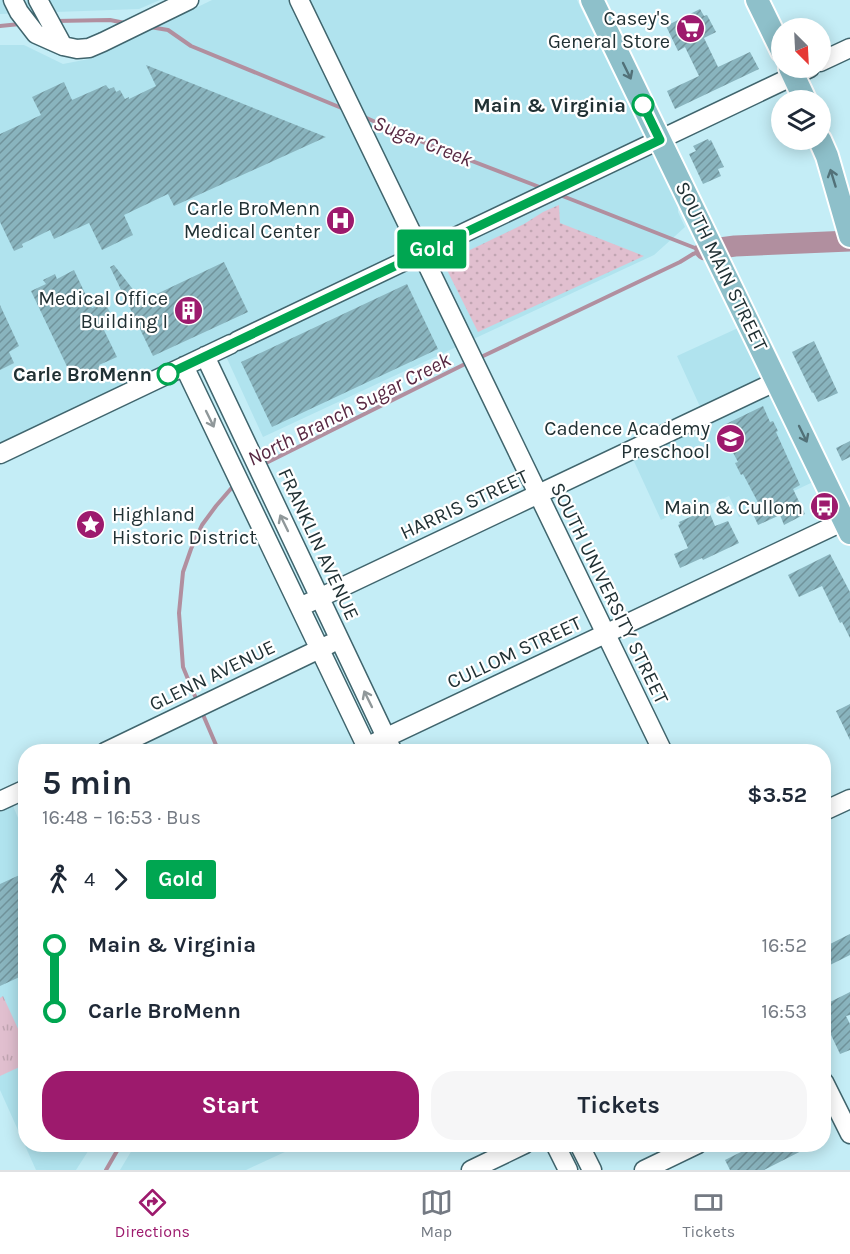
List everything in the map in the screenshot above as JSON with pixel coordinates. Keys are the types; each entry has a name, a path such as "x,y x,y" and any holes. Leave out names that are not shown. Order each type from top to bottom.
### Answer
{"main road":[{"name":"SOUTH MAIN STREET","path":"592,0 847,527"},
{"path":"757,0 771,29"},
{"path":"824,150 847,226"}],"street":[{"path":"16,6 36,34 77,49 88,48 103,42 189,0"},
{"name":"SOUTH UNIVERSITY STREET","path":"299,0 659,744"},
{"path":"41,5 60,41"},
{"path":"831,57 850,48"},
{"path":"0,454 660,140 782,78"},
{"name":"FRANKLIN AVENUE","path":"205,356 390,744"},
{"path":"184,366 366,744"},
{"name":"HARRIS STREET","path":"300,607 777,381"},
{"name":"CULLOM STREET","path":"390,744 605,634 847,527"},
{"name":"GLENN AVENUE","path":"121,744 340,640"},
{"path":"0,801 18,793"},
{"path":"831,808 850,799"},
{"path":"831,1097 850,1134"},
{"path":"471,1170 508,1152"},
{"path":"559,1152 567,1170"},
{"path":"583,1152 592,1170"},
{"path":"644,1170 681,1152"}],"shaded area":[{"path":"0,0 160,0 139,9 0,14"},
{"name":"Carle BroMenn Medical Center","path":"212,0 577,0 678,205 678,212 685,227 654,255 263,437 219,341 0,446 0,45 24,45 63,64 89,59"},
{"name":"Cadence Academy Preschool","path":"738,328 813,482 739,517 729,496 699,509 696,503 661,520 632,457 707,422 677,356"},
{"path":"13,806 18,818 18,1130 0,1090 0,812"},
{"path":"28,1152 88,1152 76,1170 36,1170"},
{"path":"131,1152 285,1152 246,1170 120,1170"}],"green space":[{"path":"559,205 560,223 644,256 478,332 445,262"},
{"path":"3,996 18,1029 18,1068 0,1076 0,998"}],"building":[{"name":"Casey's General Store","path":"700,9 704,16 707,15 716,32 704,38 718,67 750,52 759,69 675,109 667,91 699,76 685,47 678,51 666,26"},
{"name":"Carle BroMenn Medical Center","path":"146,65 326,137 174,206 168,194 124,215 133,235 102,250 89,223 54,239 50,230 22,244 23,247 14,251 0,222 0,134 41,115 32,97 64,82 72,100 106,85 109,89 114,87 116,92 120,90 125,99 129,97 129,99 156,86"},
{"path":"708,139 711,140 724,167 718,169 721,176 703,184 689,154 696,151 693,146"},
{"name":"Medical Office Building I","path":"224,262 248,312 153,356 110,267 114,265 142,301"},
{"path":"74,270 92,308 105,302 115,323 103,328 117,357 99,365 101,370 87,377 85,371 72,377 31,291 46,284 43,280 55,274 57,279"},
{"path":"407,284 438,349 272,427 241,362"},
{"path":"0,305 19,346 9,352 14,363 0,370"},
{"path":"814,341 838,393 818,402 792,352"},
{"path":"763,406 770,422 773,421 778,431 776,432 800,485 793,489 805,514 784,525 780,515 758,525 753,514 762,510 735,463 738,462 722,426"},
{"path":"850,441 850,457 842,461 836,448"},
{"path":"708,509 715,526 728,521 739,543 680,568 674,554 688,548 678,525 679,522"},
{"path":"830,554 850,592 850,638 822,586 799,597 788,575"},
{"path":"850,704 850,740 836,711"},
{"path":"18,876 18,978 0,986 0,884"},
{"path":"850,934 850,955 831,964 831,944"},
{"path":"850,992 850,1015 846,1016 850,1024 850,1050 840,1054 831,1035 831,1002"},
{"path":"741,1152 799,1152 764,1170 730,1170 725,1160"}],"waterway":[{"name":"Sugar Creek","path":"55,21 110,20 125,23"},
{"name":"Sugar Creek","path":"0,26 20,24"},
{"name":"Sugar Creek","path":"150,27 168,30 191,46 344,109"},
{"name":"Sugar Creek","path":"362,116 407,136 542,188"},
{"name":"Sugar Creek","path":"560,195 704,250"},
{"name":"Sugar Creek","path":"705,250 735,246 850,241"},
{"name":"North Branch Sugar Creek","path":"479,358 705,250"},
{"name":"North Branch Sugar Creek","path":"264,464 469,362"},
{"name":"North Branch Sugar Creek","path":"197,701 183,667 179,613 183,572 202,525 235,484"},
{"name":"North Branch Sugar Creek","path":"201,710 216,744"},
{"name":"North Branch Sugar Creek","path":"106,1170 116,1152"}],"bus line":[{"name":"Gold","path":"168,374 660,140 643,105"}],"place":[{"name":"Casey's General Store","path":"691,29"},
{"name":"Main & Virginia","path":"643,105"},
{"name":"Carle BroMenn Medical Center","path":"341,220"},
{"name":"Medical Office Building I","path":"189,310"},
{"name":"Carle BroMenn","path":"168,374"},
{"name":"Cadence Academy Preschool","path":"731,439"},
{"name":"Main & Cullom","path":"824,507"},
{"name":"Highland Historic District","path":"91,525"}]}
